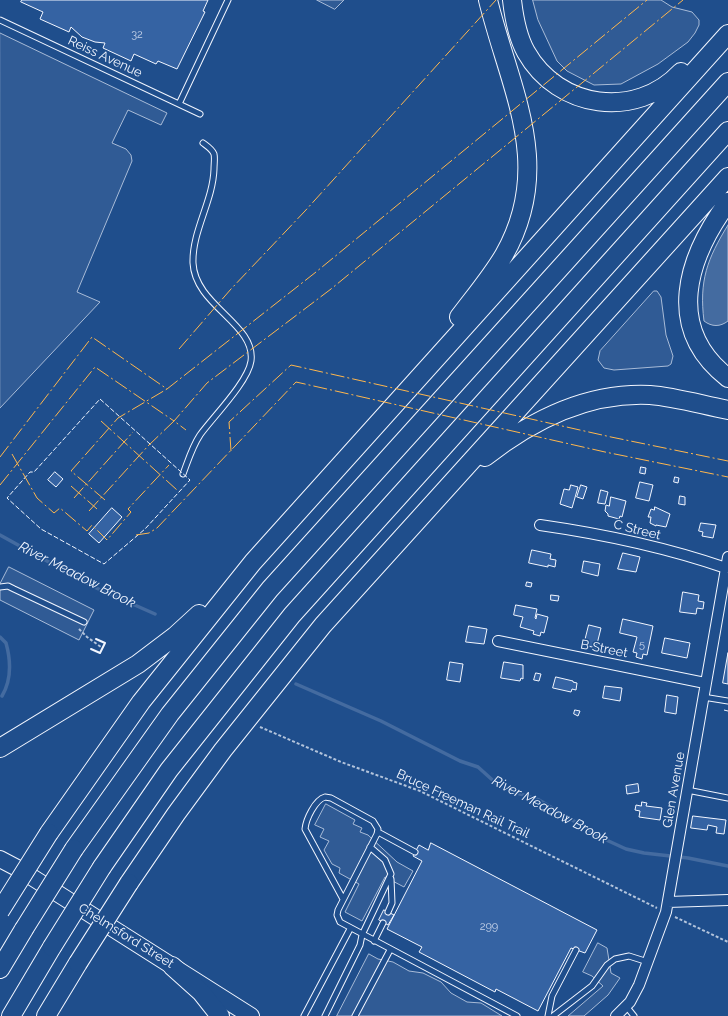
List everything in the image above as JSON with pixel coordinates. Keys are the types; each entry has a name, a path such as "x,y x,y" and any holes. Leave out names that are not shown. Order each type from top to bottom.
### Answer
{"highway":[{"path":"386,414 495,269 510,243 523,206 529,168 527,141 522,116 488,0"},
{"path":"512,0 518,33 527,54 533,63 558,88 588,100 616,102 646,96 671,83 686,67 714,49"},
{"path":"0,911 49,833 141,702 253,562 728,34"},
{"path":"0,969 74,849 170,714 270,589 728,82"},
{"path":"10,1016 102,867 169,770 296,610 728,131"},
{"path":"46,1016 129,883 201,778 285,671 349,595 728,177"},
{"path":"728,202 709,230 696,259 688,288 688,301 691,326 700,347 713,365 728,378"},
{"path":"430,506 470,469 504,443 554,414 583,403 622,395 651,395 728,410"},
{"path":"0,748 147,658 187,625 253,562"},
{"path":"56,1016 78,963"},
{"path":"172,966 201,992 220,1016"}],"main road":[{"name":"Chelmsford Street","path":"0,859 19,869 251,1016"}],"street":[{"name":"C Street","path":"540,525 600,534 704,560 726,568"},
{"name":"Glen Avenue","path":"616,1016 626,1006 639,985 668,902 728,557"},
{"name":"B Street","path":"498,642 705,683"},
{"path":"668,902 728,900"}],"lane":[{"path":"179,104 228,0"},
{"name":"Reiss Avenue","path":"0,20 200,114"},
{"path":"183,474 200,436 243,379 251,361 251,350 244,334 207,297 199,286 194,273 193,260 196,242 214,179 214,154 210,148 203,143"},
{"path":"0,587 8,586 84,622"},
{"path":"703,697 728,701"},
{"path":"687,790 728,798"},
{"path":"343,899 305,829 307,821 318,801 327,797 373,821 378,827 378,832 343,899 337,915 342,924 517,1016"},
{"path":"378,832 415,852"},
{"path":"370,847 385,860 391,874 392,903 388,912"},
{"path":"325,1016 360,945 362,935 391,874"},
{"path":"374,941 383,923"},
{"path":"304,1016 350,929"},
{"path":"355,1016 390,950"},
{"path":"548,1016 552,996 576,950"},
{"path":"553,1016 592,986 607,965 615,959 629,956 648,962"},
{"path":"626,1006 634,1016"}],"path":[{"path":"73,617 82,632 102,647"},
{"name":"Bruce Freeman Rail Trail","path":"260,727 341,762 420,791 655,907"},
{"path":"678,918 728,942"}],"shaded area":[{"path":"317,0 344,0 335,9"},
{"path":"533,0 661,0 672,7 692,12 699,20 699,25 688,42 658,64 621,84 594,85 567,71 557,61 538,20"},
{"path":"0,33 167,113 161,125 128,110 112,143 126,149 131,155 132,161 77,292 100,302 0,408"},
{"path":"728,225 728,321 719,325 713,325 704,321 704,282 710,260"},
{"path":"654,291 657,291 661,297 666,335 673,356 671,364 668,366 614,370 604,368 598,360 600,351"},
{"path":"9,567 94,610 79,640 0,600 0,584"},
{"path":"326,804 355,820 353,824 362,828 360,832 368,835 397,862 413,871 404,887 385,877 362,921 345,912 359,884 339,873 340,868 332,864 324,850 329,841 320,837 324,829 315,825"},
{"path":"598,943 607,948 611,973 620,978 608,995 584,1016 568,1016 603,986 592,976 583,972"},
{"path":"369,954 378,959 393,962 409,971 423,973 441,982 451,993 467,1002 481,1003 502,1016 337,1016"}],"building":[{"path":"22,0 208,0 203,11 205,12 177,69 158,61 156,64 134,54 131,61 103,48 105,43 95,42 82,37 71,27 69,32 40,19 43,12 21,2"},
{"path":"641,467 646,468 645,474 640,473"},
{"path":"55,472 63,479 56,487 48,480"},
{"path":"675,477 679,478 678,483 674,482"},
{"path":"640,482 653,485 649,501 636,498"},
{"path":"571,485 578,487 572,508 560,504 564,489 569,490"},
{"path":"581,485 587,487 583,499 577,497"},
{"path":"601,490 608,492 605,504 598,503"},
{"path":"680,496 685,497 685,505 679,504"},
{"path":"611,497 626,501 622,517 620,516 619,519 608,516 605,511 606,505 609,506"},
{"path":"655,507 670,514 666,527 656,526 650,523 651,517 648,517 651,509 654,510"},
{"path":"112,508 122,517 99,543 89,534"},
{"path":"701,523 716,525 713,538 702,536 703,532 699,531"},
{"path":"532,550 551,554 550,559 556,560 555,567 529,563"},
{"path":"623,553 640,557 636,572 618,569"},
{"path":"584,561 600,564 598,576 582,572"},
{"path":"527,582 532,583 531,587 526,586"},
{"path":"683,592 699,595 698,601 704,602 703,609 697,608 696,614 680,612"},
{"path":"551,595 559,596 558,601 551,600"},
{"path":"516,605 537,609 536,619 537,614 548,617 544,633 541,632 540,636 533,634 534,631 520,627 523,617 514,615"},
{"path":"623,619 653,626 647,655 643,654 642,659 636,657 637,653 633,652 637,637 620,633"},
{"path":"589,625 601,628 596,648 584,645"},
{"path":"469,626 487,629 484,644 466,642"},
{"path":"665,638 690,643 687,658 662,653"},
{"path":"728,653 728,684 723,683"},
{"path":"450,662 463,664 460,682 447,680"},
{"path":"504,662 523,665 523,679 521,678 520,681 501,678"},
{"path":"536,673 541,674 539,681 534,680"},
{"path":"556,677 577,683 576,690 572,689 571,692 553,688"},
{"path":"605,686 622,688 620,701 603,698"},
{"path":"667,695 678,697 676,714 665,712"},
{"path":"575,710 580,711 578,716 574,714"},
{"path":"638,784 639,792 627,794 626,786"},
{"path":"642,802 647,803 646,806 662,808 660,820 639,817 640,811 635,810 636,805 641,806"},
{"path":"693,816 726,820 724,834 716,833 717,827 708,825 707,830 691,828"},
{"path":"431,843 597,930 585,953 571,948 538,1011 496,989 495,992 419,952 422,947 387,929 422,861 413,856 419,845 428,850"},
{"path":"384,910 394,915 388,925 379,920"}],"waterway":[{"name":"River Meadow Brook","path":"0,535 94,587 155,614"},
{"path":"0,637 6,643 10,663 8,683 2,696"},
{"name":"River Meadow Brook","path":"296,684 381,721 460,761 478,767 498,785 539,800 602,838 626,849 644,853 688,858 728,866"}],"fence":[{"path":"100,399 190,480 145,529 104,564 41,529 7,498 30,472 34,472 100,399"},
{"path":"724,710 728,711"}],"wall":[{"path":"91,649 100,653 105,643 96,639"}],"power":[{"path":"179,349 231,289 305,211 496,0"},
{"path":"0,457 92,337 167,389 316,272 647,0"},
{"path":"0,485 95,367 174,421 207,383 331,289 683,0"},
{"path":"231,451 229,422 291,365 611,437 728,461"},
{"path":"136,535 149,533 157,528 296,382 605,452 728,477"},
{"path":"105,500 71,471 118,418 167,389"},
{"path":"101,421 177,490"},
{"path":"89,511 148,446 174,421 186,430"},
{"path":"74,498 133,432"},
{"path":"12,454 37,498 54,513 60,508 87,531 92,525 107,540 131,512 128,509 169,465"},
{"path":"71,486 97,509"}]}
